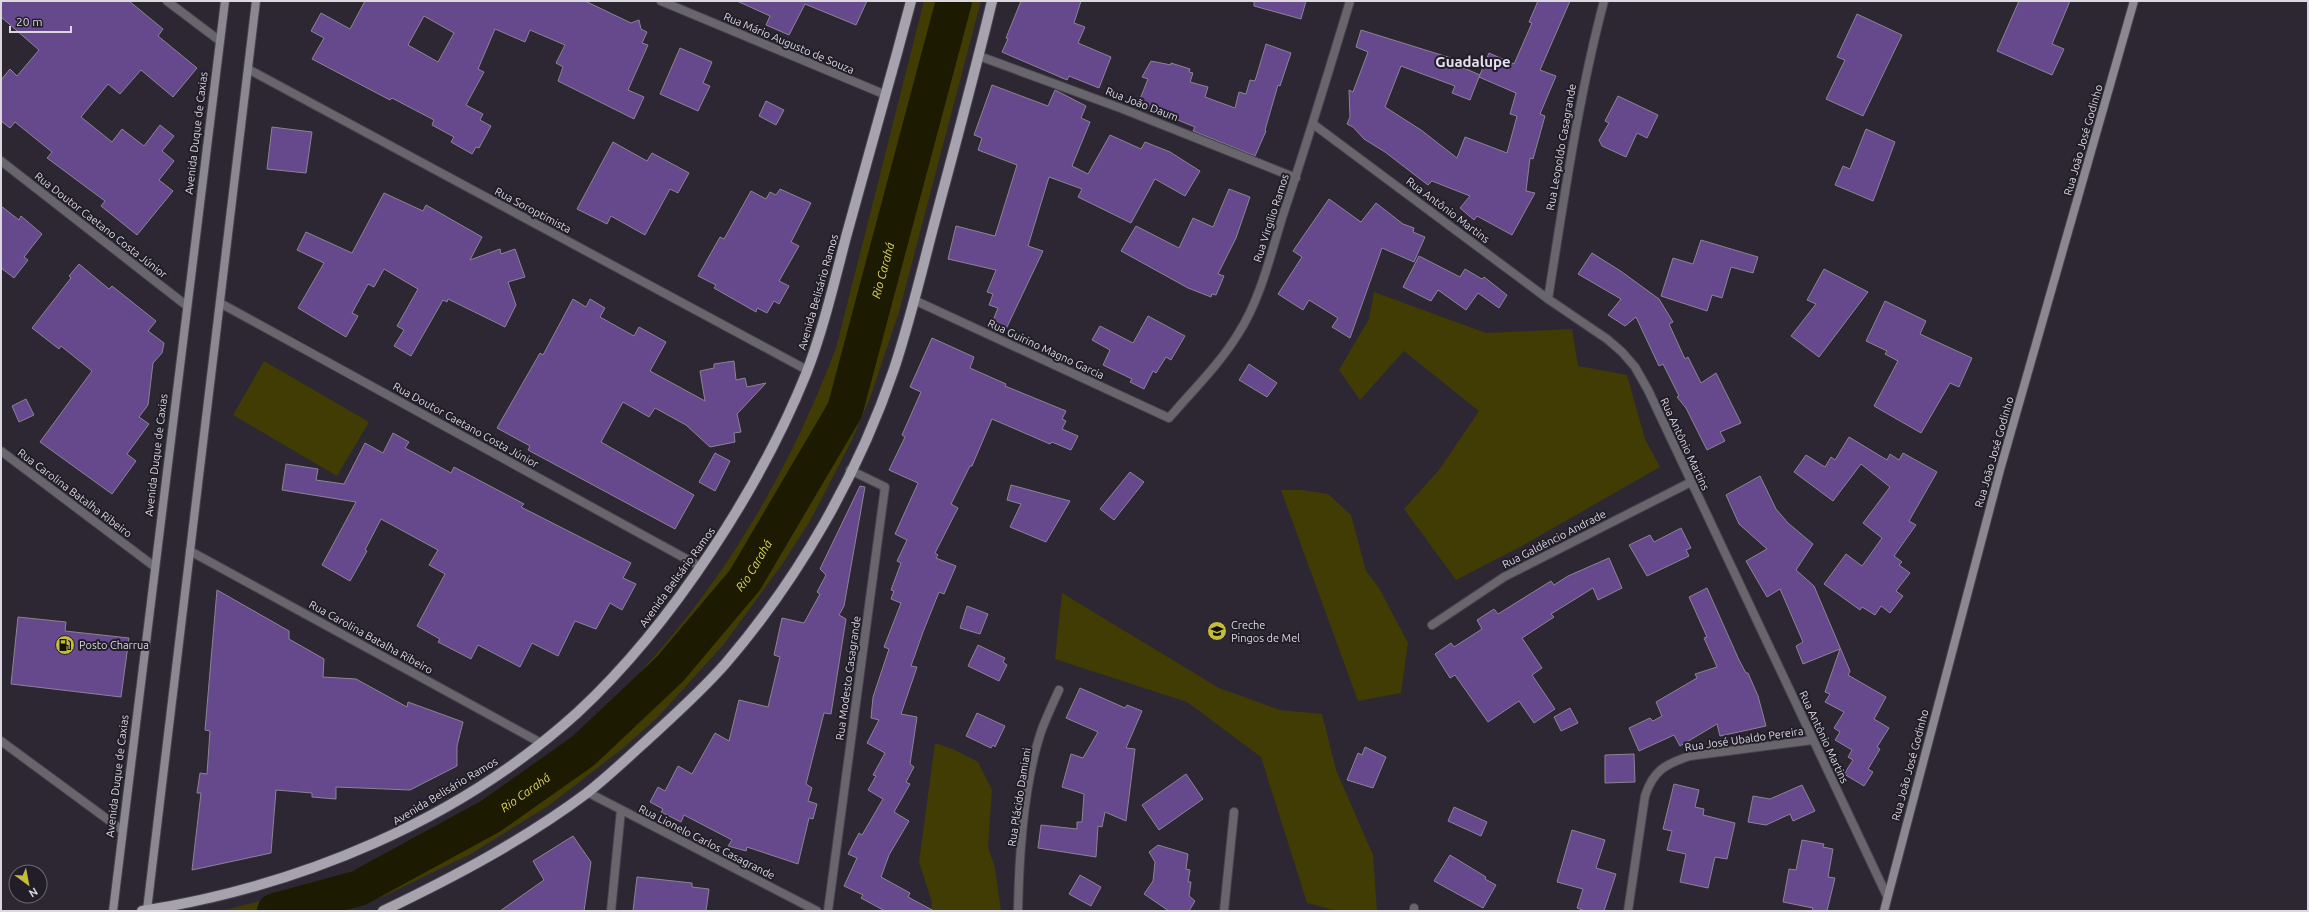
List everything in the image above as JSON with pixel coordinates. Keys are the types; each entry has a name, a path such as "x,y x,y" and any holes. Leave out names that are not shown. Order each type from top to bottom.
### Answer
{"main road":[{"name":"Avenida Duque de Caxias","path":"113,911 225,1"},
{"path":"146,911 256,1"},
{"name":"Avenida Belisário Ramos","path":"146,911 184,904 252,885 354,853 406,830 504,771 541,743 576,714 634,654 670,610 701,567 761,470 789,415 807,370 886,95 910,1"},
{"path":"383,911 484,859 527,833 587,792 653,735 725,664 768,609 799,565 850,470 875,418 894,369 914,300 979,56 992,1"},
{"name":"Rua João José Godinho","path":"1884,911 1996,485 2134,1"}],"street":[{"path":"167,1 220,41"},
{"name":"Rua Mário Augusto de Souza","path":"661,1 886,95"},
{"name":"Rua Virgílio Ramos","path":"1169,418 1224,354 1239,333 1262,280 1296,178 1350,1"},
{"name":"Rua Leopoldo Casagrande","path":"1548,299 1572,140 1586,69 1604,1"},
{"name":"Rua João Daum","path":"979,56 1138,114 1296,178"},
{"name":"Rua Soroptimista","path":"248,68 807,370"},
{"name":"Rua Antônio Martins","path":"1313,124 1548,299 1607,339 1622,352 1635,367 1887,896"},
{"name":"Rua Doutor Caetano Costa Júnior","path":"1,161 187,306"},
{"name":"Rua Guirino Magno Garcia","path":"914,300 1169,418"},
{"name":"Rua Doutor Caetano Costa Júnior","path":"220,303 701,567"},
{"name":"Rua Carolina Batalha Ribeiro","path":"1,451 155,567"},
{"name":"Rua Modesto Casagrande","path":"828,911 885,487 850,470"},
{"name":"Rua Galdêncio Andrade","path":"1432,625 1504,577 1691,482"},
{"name":"Rua Carolina Batalha Ribeiro","path":"190,551 541,743"},
{"name":"Rua Plácido Damiani","path":"1018,911 1018,875 1032,769 1042,730 1059,690"},
{"name":"Rua José Ubaldo Pereira","path":"1628,911 1645,796 1650,780 1660,770 1673,761 1690,756 1814,740"},
{"path":"1,741 122,830"},
{"name":"Rua Lionelo Carlos Casagrande","path":"587,792 817,911"},
{"path":"611,911 621,810"},
{"path":"1224,911 1234,812"}],"shaded area":[{"path":"924,1 981,1 899,312 870,398 852,440 810,521 783,563 724,644 657,718 622,749 548,806 469,855 386,895 346,911 221,911 289,893 355,870 399,851 475,809 545,760 609,705 666,643 718,575 763,503 803,427 836,348"},
{"path":"1374,292 1486,333 1572,329 1578,366 1627,375 1645,439 1660,467 1520,547 1456,580 1404,509 1439,470 1479,411 1404,351 1360,400 1339,370 1369,319"},
{"path":"264,361 369,422 337,476 233,415"},
{"path":"1281,490 1302,490 1328,494 1351,515 1366,571 1379,588 1408,643 1401,693 1358,701"},
{"path":"1062,593 1219,688 1280,710 1322,714 1336,770 1373,855 1377,911 1338,911 1307,903 1261,757 1187,702 1055,659"},
{"path":"935,743 955,750 978,762 992,790 988,847 995,868 1001,911 931,911 932,902 919,862"}],"building":[{"path":"1,1 129,1 163,29 158,36 197,68 173,97 141,70 120,94 108,84 81,117 112,142 122,129 144,146 160,125 174,136 162,151 174,161 159,180 173,191 137,235 101,206 105,201 47,158 52,152 15,122 10,128 1,121 1,80 10,69 17,76 39,50 1,17"},
{"path":"365,1 585,1 631,23 639,20 641,29 647,32 642,43 648,45 628,90 644,97 634,119 558,81 563,67 556,63 565,45 530,30 525,42 495,29 478,69 484,72 466,105 483,114 480,120 491,126 479,148 476,147 472,154 451,142 454,137 432,125 434,120 392,98 390,100 312,59 324,38 311,31 321,13 350,29","holes":["424,16 454,33 438,62 408,45"]},
{"path":"737,1 867,1 856,25 805,4 789,35 766,25 770,16"},
{"path":"1021,1 1081,1 1074,23 1085,27 1078,43 1111,57 1099,88 1069,76 1067,80 1002,52"},
{"path":"1254,1 1306,1 1301,19 1254,6"},
{"path":"1538,1 1570,1 1540,70 1556,76 1540,114 1545,116 1533,159 1530,158 1526,191 1535,193 1512,235 1477,216 1474,220 1460,208 1470,196 1432,181 1428,185 1385,152 1364,139 1353,127 1347,124 1350,117 1349,90 1353,92 1368,52 1356,47 1361,30 1451,58 1450,62 1480,75 1489,53 1514,64 1532,23 1529,22","holes":["1401,66 1455,86 1452,93 1470,100 1479,77 1516,93 1510,114 1517,116 1507,153 1465,137 1457,158 1421,130 1385,107"]},
{"path":"2019,1 2070,1 2052,44 2064,49 2052,75 1997,51"},
{"path":"1857,14 1902,35 1863,116 1826,99 1845,60 1837,57"},
{"path":"1266,44 1291,53 1280,86 1278,85 1265,130 1266,131 1255,156 1193,131 1195,127 1138,104 1148,79 1142,77 1151,61 1171,65 1171,63 1190,69 1189,72 1193,73 1190,82 1208,87 1205,97 1235,108 1239,92 1246,94 1250,80 1255,81"},
{"path":"680,48 712,62 703,83 710,86 698,111 660,94"},
{"path":"992,85 1048,106 1055,90 1086,106 1081,118 1090,122 1072,166 1088,174 1110,135 1141,149 1145,142 1170,152 1200,171 1185,196 1155,179 1131,223 1078,197 1082,189 1049,177 1028,246 1043,251 1006,329 992,323 998,308 989,305 993,294 987,292 996,270 948,259 956,226 995,236 1017,165 978,150 982,138 974,135"},
{"path":"1618,96 1658,115 1647,138 1637,133 1626,157 1602,146 1599,140 1609,123 1605,121"},
{"path":"766,101 784,110 776,125 759,116"},
{"path":"272,127 312,132 306,173 267,169"},
{"path":"1866,129 1895,142 1873,201 1835,185 1843,166 1850,169"},
{"path":"613,142 647,161 652,153 689,173 678,193 670,189 645,235 611,216 607,224 577,209"},
{"path":"780,189 811,203 791,242 799,246 779,281 789,286 779,304 774,301 767,313 757,308 756,312 714,288 716,285 698,276 720,237 724,239 751,191 766,199 770,192 776,195"},
{"path":"1229,189 1250,197 1236,238 1218,274 1224,276 1216,295 1212,294 1211,297 1188,288 1121,251 1136,226 1179,248 1193,218 1213,227"},
{"path":"384,193 423,211 426,205 482,237 470,260 500,249 501,254 515,249 525,277 508,282 516,305 505,327 448,299 447,302 443,300 411,356 394,346 404,330 397,326 418,289 384,269 374,287 368,284 352,313 358,316 346,337 298,308 324,263 297,250 306,232 352,253"},
{"path":"1329,199 1361,222 1376,203 1403,224 1414,228 1413,232 1425,237 1414,262 1382,248 1350,338 1332,327 1338,318 1309,300 1303,310 1278,294 1302,257 1293,251"},
{"path":"1,206 19,220 21,216 42,234 24,257 28,260 14,278 1,268"},
{"path":"1701,240 1758,257 1753,273 1731,267 1722,298 1712,295 1707,311 1661,296 1673,258 1693,264"},
{"path":"1592,253 1622,272 1659,299 1673,322 1669,324 1685,359 1688,357 1701,383 1716,373 1741,423 1720,432 1725,441 1707,450 1686,408 1677,397 1679,396 1663,364 1659,366 1636,317 1625,326 1608,315 1621,299 1578,274"},
{"path":"1419,256 1460,277 1465,269 1482,279 1484,277 1507,295 1499,308 1478,293 1466,310 1438,290 1431,301 1403,287"},
{"path":"79,264 109,289 112,286 156,321 148,331 164,343 162,353 153,363 148,405 139,417 149,424 127,454 136,461 112,494 40,442 92,371 61,346 59,349 32,328 71,278 69,276"},
{"path":"1824,269 1868,292 1819,357 1791,336 1816,304 1807,300"},
{"path":"573,299 586,307 590,299 605,308 600,317 634,336 639,327 666,342 650,371 705,401 700,371 714,368 714,364 734,361 736,380 745,378 747,387 766,383 737,414 741,432 734,433 735,442 710,447 686,425 655,408 649,417 623,402 601,442 694,495 675,529 528,450 530,446 497,428 540,353 543,355"},
{"path":"1885,301 1926,321 1920,334 1972,358 1959,387 1950,383 1921,433 1874,406 1898,361 1885,354 1887,351 1866,341"},
{"path":"1148,316 1185,336 1171,360 1166,357 1156,373 1153,371 1144,389 1130,382 1132,379 1103,365 1110,350 1092,340 1100,326 1133,343"},
{"path":"932,338 974,357 970,368 1006,384 1005,386 1066,411 1062,419 1066,421 1062,429 1078,436 1071,450 1052,442 1050,444 992,419 972,466 970,466 951,504 958,508 935,553 938,555 936,558 956,566 944,594 939,592 923,632 911,666 917,667 901,714 917,717 910,764 914,767 906,782 910,784 894,812 909,821 889,855 881,877 910,893 908,897 934,911 885,911 861,898 863,895 844,886 857,858 848,854 859,833 862,835 883,799 868,790 876,776 873,775 885,753 867,743 879,720 871,718 873,697 889,649 884,647 901,603 891,599 894,591 891,590 901,563 897,561 907,540 895,534 918,483 889,470 905,437 902,435 921,392 910,387"},
{"path":"1249,364 1277,383 1267,397 1239,380"},
{"path":"26,399 34,415 19,422 12,406"},
{"path":"393,433 409,442 405,448 451,473 454,467 524,504 521,507 631,563 623,578 636,584 622,610 610,603 596,629 575,621 558,656 532,643 520,667 478,645 471,659 438,642 440,639 417,626 445,574 429,565 438,550 381,519 365,550 367,551 350,581 322,565 356,502 282,490 286,464 318,469 316,480 344,484 365,443 383,453"},
{"path":"1849,437 1887,460 1890,454 1899,460 1903,453 1937,472 1909,521 1916,525 1894,556 1902,562 1899,565 1910,573 1896,591 1903,596 1890,613 1881,606 1875,615 1862,607 1860,610 1824,584 1846,554 1862,566 1882,538 1863,523 1890,487 1861,464 1833,501 1794,472 1806,455 1825,467 1831,457 1835,460"},
{"path":"715,453 730,461 715,491 699,482"},
{"path":"1130,472 1144,482 1114,520 1100,509"},
{"path":"1760,476 1776,509 1788,523 1813,544 1796,570 1814,586 1850,671 1848,675 1886,697 1874,719 1889,728 1877,747 1880,749 1868,769 1873,772 1864,786 1844,774 1853,760 1848,757 1852,750 1835,740 1840,732 1834,728 1844,712 1825,702 1830,694 1825,692 1840,649 1803,664 1796,646 1803,642 1780,589 1767,597 1746,561 1767,549 1739,524 1726,495"},
{"path":"1011,485 1070,501 1046,542 1010,527 1021,504 1007,500"},
{"path":"860,486 865,487 844,606 839,615 846,619 831,714 824,713 806,784 812,788 808,801 817,804 813,819 809,818 798,864 747,847 746,851 728,846 732,840 684,815 681,822 661,812 663,809 650,802 658,787 665,791 678,766 692,774 715,733 729,741 739,700 768,707 780,657 774,655 782,618 804,623 820,594 817,592 826,575 820,569"},
{"path":"1681,528 1691,548 1686,550 1689,556 1647,576 1629,545 1650,535 1654,542"},
{"path":"1609,558 1622,588 1598,600 1593,588 1551,614 1554,617 1522,638 1542,668 1532,675 1555,709 1534,723 1519,701 1488,722 1455,675 1450,678 1435,654 1451,643 1454,647 1482,629 1477,620 1494,609 1498,614 1551,581 1554,585 1568,576"},
{"path":"1707,588 1739,660 1746,673 1748,673 1758,696 1766,726 1720,736 1717,724 1680,746 1674,735 1639,751 1629,728 1650,718 1653,721 1662,716 1656,702 1697,678 1695,674 1717,667 1704,638 1707,637 1689,597"},
{"path":"217,590 289,631 289,639 324,659 323,677 356,679 407,707 408,702 463,722 457,746 457,766 410,790 336,787 336,799 312,797 312,793 276,790 271,853 192,870 201,793 197,793 200,773 207,774 210,731 205,730"},
{"path":"967,606 988,614 980,634 960,628"},
{"path":"18,617 66,622 65,631 129,638 121,697 11,684"},
{"path":"978,645 1005,658 1003,662 1007,665 999,681 968,666"},
{"path":"1080,688 1125,708 1127,705 1142,711 1126,748 1135,749 1126,821 1105,812 1102,827 1098,826 1096,857 1038,848 1041,825 1077,829 1077,822 1082,822 1084,794 1062,787 1071,754 1083,758 1098,732 1066,718"},
{"path":"1570,708 1578,723 1561,731 1554,717"},
{"path":"977,713 1005,726 995,747 993,745 991,748 966,736"},
{"path":"1365,747 1386,757 1373,788 1347,780 1358,753 1362,755"},
{"path":"1634,754 1635,782 1605,783 1605,755"},
{"path":"1186,774 1203,799 1159,830 1142,805"},
{"path":"1674,784 1699,790 1695,807 1704,809 1703,815 1735,823 1727,859 1715,857 1708,888 1680,882 1686,854 1667,850 1672,831 1663,829"},
{"path":"1802,785 1815,811 1793,821 1790,814 1766,825 1748,822 1753,796 1770,799"},
{"path":"1454,807 1487,822 1481,836 1448,821"},
{"path":"1572,830 1605,840 1596,868 1616,874 1604,911 1585,911 1577,908 1583,889 1557,882"},
{"path":"573,836 591,862 584,911 500,911 544,880 533,861"},
{"path":"1802,840 1824,844 1823,847 1833,849 1828,877 1835,878 1827,911 1812,911 1813,908 1783,902 1789,869 1796,870"},
{"path":"1158,845 1188,854 1186,869 1190,870 1188,882 1191,882 1189,896 1195,901 1189,911 1169,911 1144,894 1153,881 1155,862 1149,852"},
{"path":"1450,855 1486,877 1485,879 1496,885 1483,908 1434,881"},
{"path":"1080,875 1101,887 1091,906 1069,894"},
{"path":"637,877 692,883 692,887 709,889 706,911 633,911"}],"waterway":[{"name":"Rio Carahá","path":"275,911 359,888 491,816 583,751 670,669 745,580 845,410 954,1"}],"place":[{"name":"Creche Pingos de Mel","path":"1217,631"},
{"name":"Posto Charrua","path":"65,645"}],"district":[{"name":"Guadalupe","path":"1473,61"}]}
